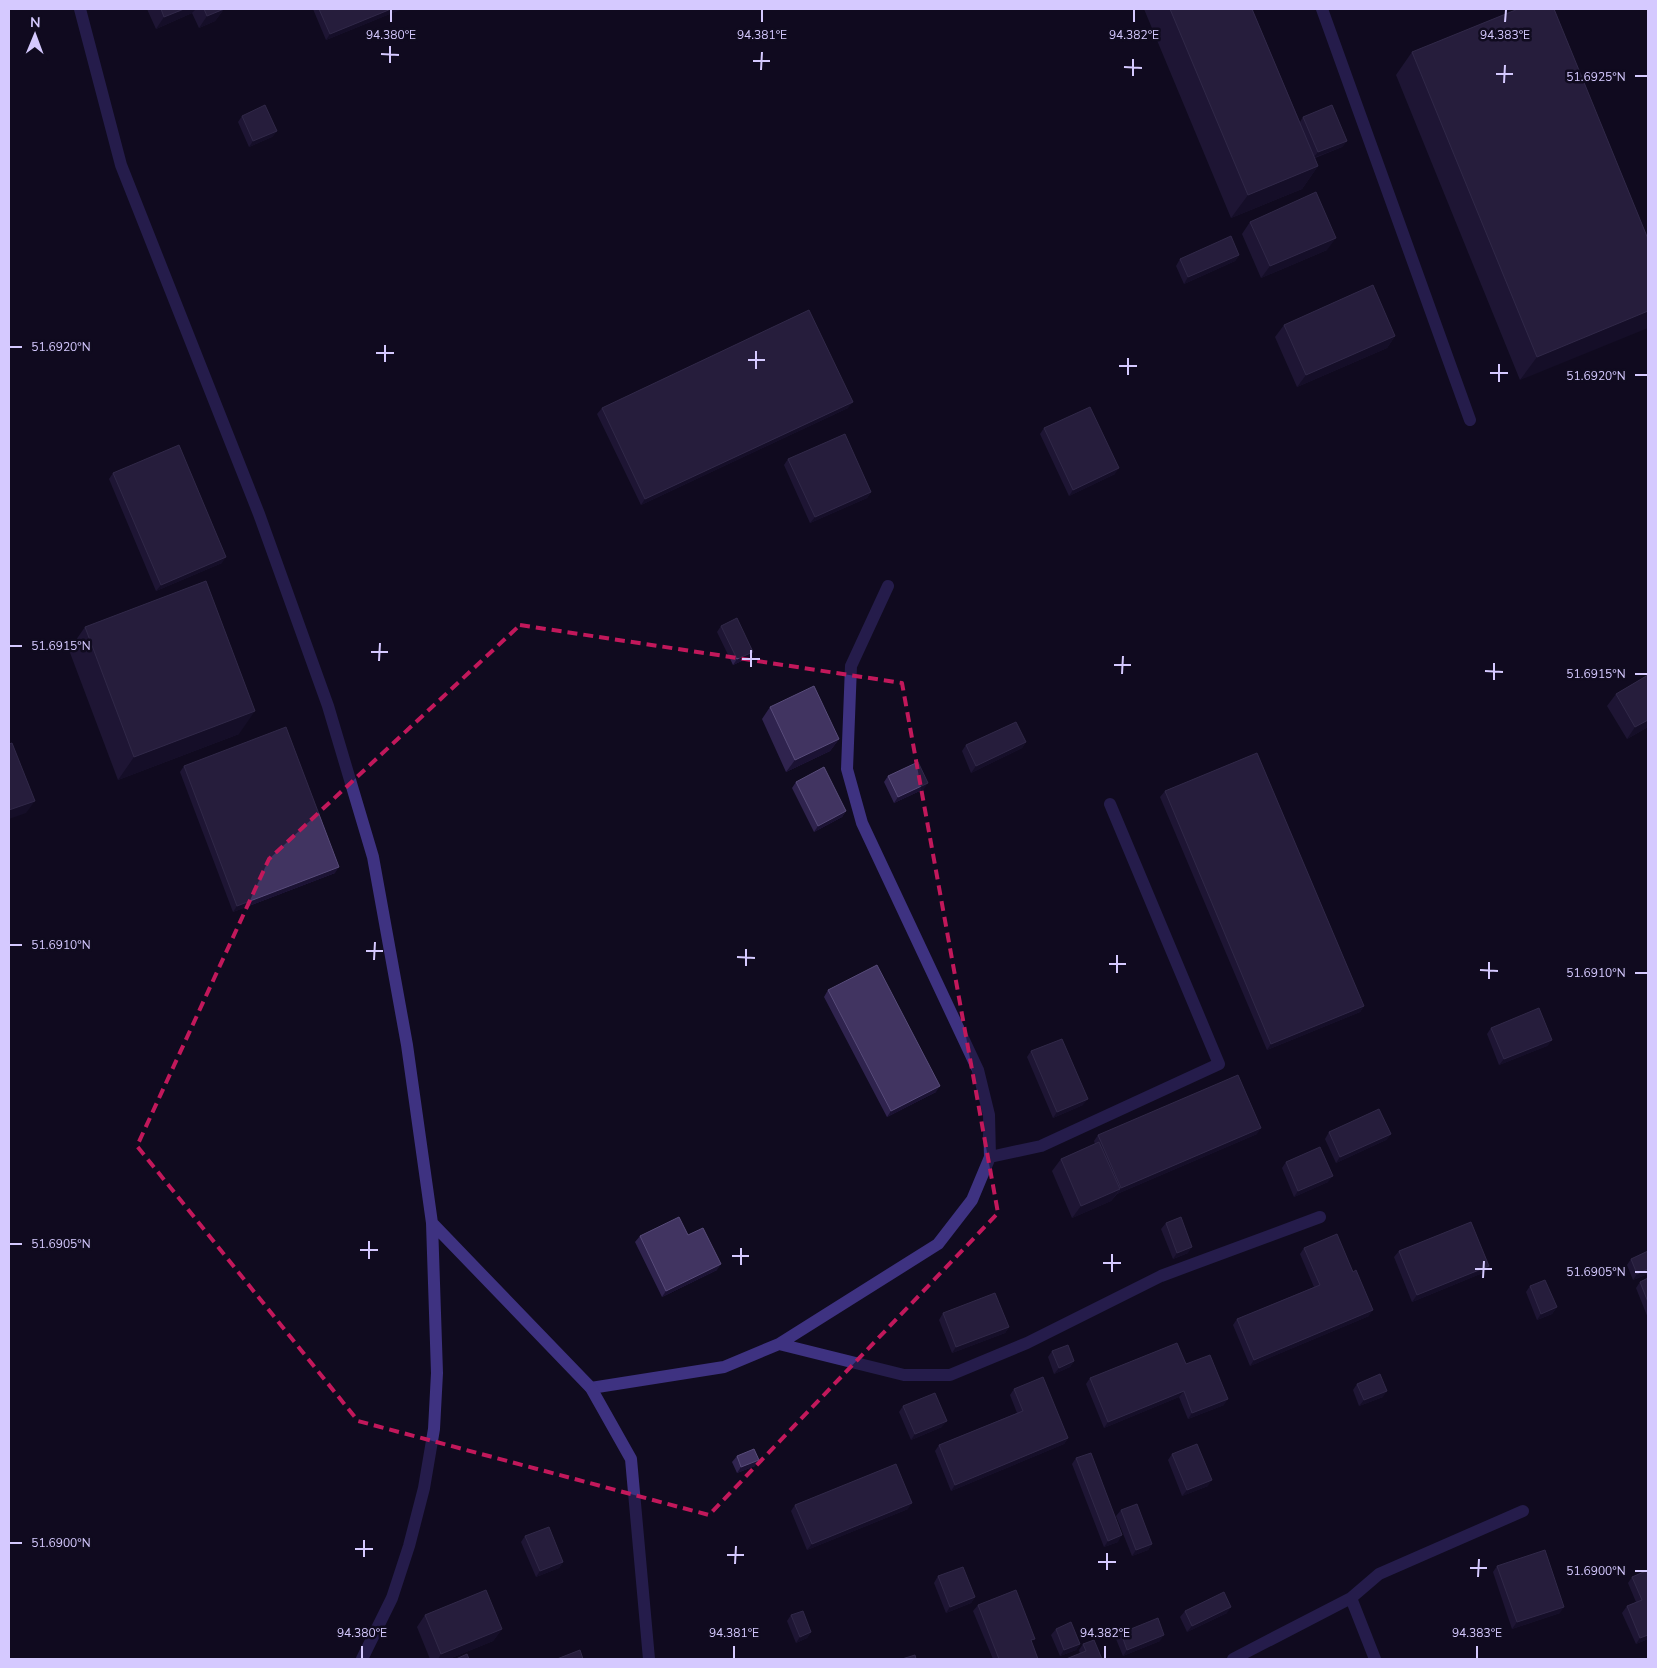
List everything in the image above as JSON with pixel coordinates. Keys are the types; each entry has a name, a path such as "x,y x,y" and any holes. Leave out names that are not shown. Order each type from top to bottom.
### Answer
{"street":[{"path":"80,9 121,165 262,523 328,706 374,856 407,1045 432,1223 437,1373 434,1429 424,1488 409,1546 392,1598 362,1659"},
{"path":"1322,9 1470,420"},
{"path":"591,1388 724,1367 779,1344 938,1244 972,1200 990,1157 989,1115 978,1070 862,823 846,769 851,666 888,586"},
{"path":"990,1157 1041,1146 1219,1064 1110,804"},
{"path":"779,1344 904,1375 950,1375 1027,1343 1161,1276 1320,1217"},
{"path":"432,1223 591,1388 631,1460 649,1659"},
{"path":"1233,1659 1351,1598 1379,1574 1523,1511"},
{"path":"1351,1598 1375,1659"}],"highlighted area":[{"path":"520,625 902,683 998,1213 709,1515 358,1421 137,1146 269,859"}],"building":[{"path":"161,9 184,9 164,17"},
{"path":"204,9 224,9 207,16"},
{"path":"319,9 391,9 330,34"},
{"path":"1170,9 1252,9 1318,166 1248,195"},
{"path":"1518,9 1554,9 1648,239 1648,311 1537,357 1412,52"},
{"path":"265,105 277,131 253,141 242,116"},
{"path":"1332,105 1347,141 1318,152 1303,117"},
{"path":"1316,192 1336,238 1270,266 1250,222"},
{"path":"1231,236 1239,255 1188,277 1180,259"},
{"path":"1373,285 1395,336 1306,375 1284,325"},
{"path":"809,310 853,402 645,499 602,408"},
{"path":"1090,407 1119,468 1073,490 1044,428"},
{"path":"845,434 871,492 815,517 788,459"},
{"path":"179,445 226,557 161,585 113,473"},
{"path":"206,581 255,711 134,757 85,627"},
{"path":"737,618 753,652 737,659 721,626"},
{"path":"1648,675 1648,720 1635,727 1616,694"},
{"path":"814,686 839,739 795,760 770,707"},
{"path":"1016,722 1026,742 976,766 966,745"},
{"path":"286,727 339,867 237,906 184,766"},
{"path":"12,743 35,801 9,810 9,744"},
{"path":"1257,753 1364,1006 1271,1044 1165,791"},
{"path":"918,762 928,783 898,797 888,776"},
{"path":"824,767 846,811 818,826 796,782"},
{"path":"877,965 940,1086 891,1111 828,990"},
{"path":"1539,1008 1552,1040 1504,1059 1491,1028"},
{"path":"1062,1039 1088,1099 1057,1112 1031,1051"},
{"path":"1238,1075 1261,1128 1121,1188 1098,1135"},
{"path":"1379,1109 1391,1134 1340,1157 1329,1132"},
{"path":"1099,1142 1120,1189 1081,1206 1061,1159"},
{"path":"1320,1147 1333,1176 1298,1191 1286,1162"},
{"path":"679,1217 688,1235 703,1228 721,1264 666,1291 640,1236"},
{"path":"1181,1217 1192,1247 1177,1253 1166,1223"},
{"path":"1471,1222 1489,1266 1417,1295 1399,1251"},
{"path":"1337,1234 1353,1272 1356,1270 1373,1310 1254,1360 1237,1319 1320,1285 1304,1248"},
{"path":"1648,1251 1648,1269 1637,1274 1631,1259"},
{"path":"1648,1278 1648,1302 1640,1282"},
{"path":"1545,1280 1557,1307 1541,1314 1530,1286"},
{"path":"995,1293 1009,1327 956,1347 943,1313"},
{"path":"1177,1343 1186,1364 1210,1355 1228,1399 1192,1413 1184,1391 1108,1422 1090,1378"},
{"path":"1068,1345 1074,1361 1059,1368 1052,1351"},
{"path":"1380,1374 1387,1391 1364,1400 1357,1384"},
{"path":"1043,1377 1068,1438 955,1485 939,1445 1023,1411 1014,1389"},
{"path":"935,1393 947,1421 915,1434 903,1406"},
{"path":"1197,1444 1212,1480 1187,1490 1172,1454"},
{"path":"754,1449 759,1460 741,1467 737,1456"},
{"path":"1091,1453 1122,1535 1108,1541 1076,1458"},
{"path":"896,1464 912,1503 812,1544 795,1505"},
{"path":"1137,1504 1152,1544 1136,1550 1121,1510"},
{"path":"549,1527 563,1562 540,1571 525,1536"},
{"path":"1545,1550 1564,1607 1517,1622 1497,1566"},
{"path":"963,1567 975,1597 950,1607 938,1576"},
{"path":"1648,1570 1648,1635 1640,1638 1627,1606 1642,1600 1632,1577"},
{"path":"486,1590 502,1629 441,1654 425,1615"},
{"path":"1016,1590 1035,1639 1031,1640 1038,1659 999,1659 978,1605"},
{"path":"1224,1592 1231,1607 1192,1626 1185,1611"},
{"path":"803,1611 811,1632 800,1637 791,1615"},
{"path":"1158,1618 1164,1635 1127,1650 1121,1633"},
{"path":"1071,1622 1080,1644 1064,1650 1056,1629"},
{"path":"1094,1640 1102,1659 1066,1659 1086,1651 1083,1644"},
{"path":"580,1650 583,1659 557,1659"},
{"path":"467,1654 469,1659 456,1659"},
{"path":"915,1655 916,1659 902,1659"}]}
